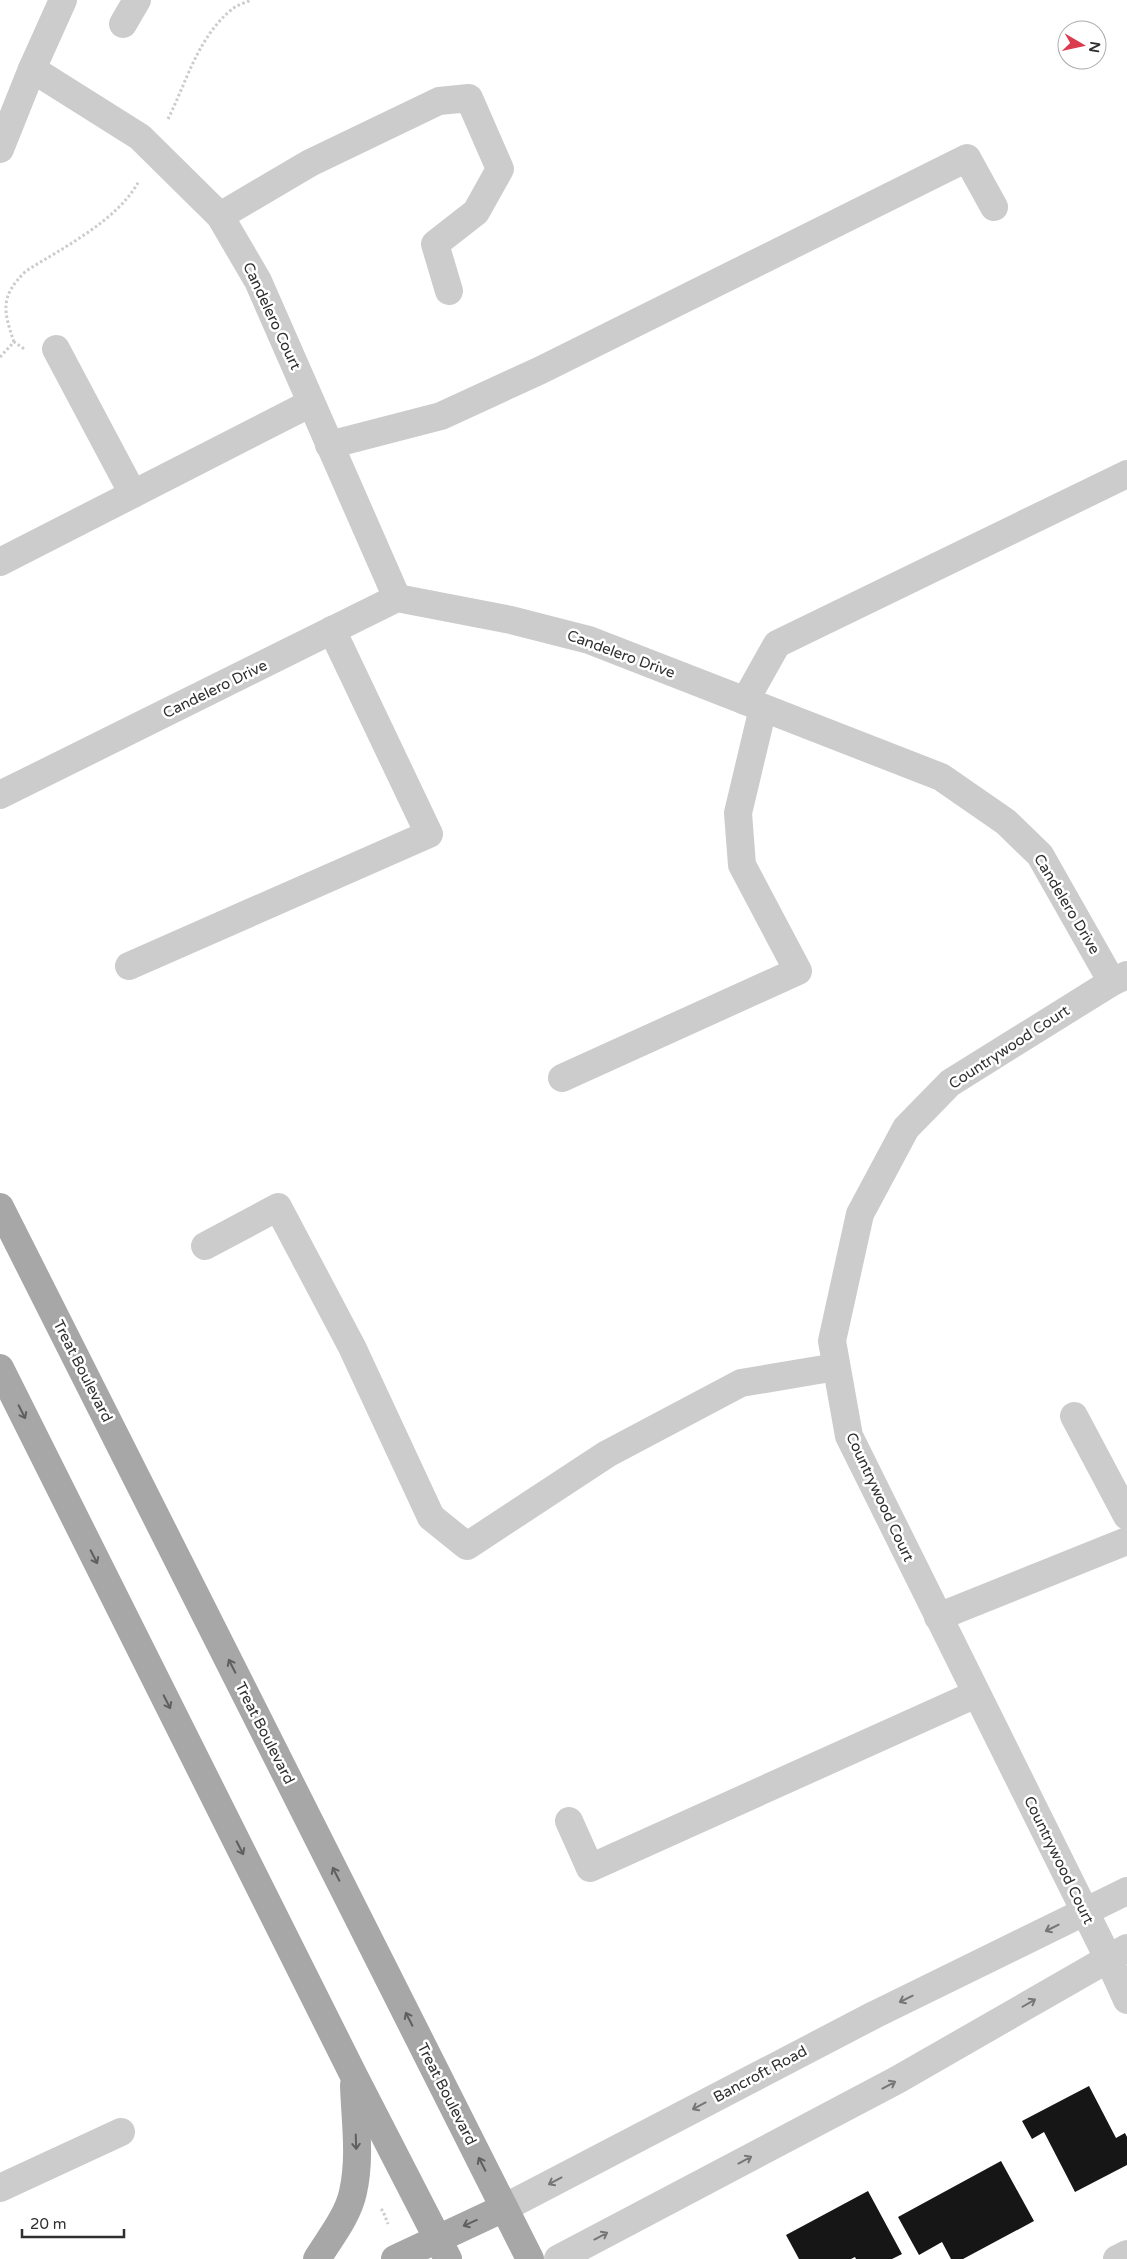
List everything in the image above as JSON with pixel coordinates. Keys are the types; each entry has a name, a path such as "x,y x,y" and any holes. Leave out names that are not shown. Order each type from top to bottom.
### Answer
{"main road":[{"name":"Treat Boulevard","path":"0,1207 530,2259"},
{"path":"0,1368 442,2249"},
{"path":"317,2259 343,2217 353,2192 357,2164 354,2076"},
{"name":"Bancroft Road","path":"395,2259 442,2249 504,2208"}],"street":[{"path":"0,149 32,69 63,0"},
{"path":"123,24 137,0"},
{"name":"Candelero Court","path":"32,69 140,137 220,216 258,281 397,598"},
{"path":"220,216 310,163 439,101 469,98 500,168 476,212 435,244 449,291"},
{"path":"330,445 440,416 541,370 967,158 994,207"},
{"path":"56,350 133,494"},
{"path":"0,562 311,403"},
{"path":"562,1078 798,971 742,865 738,813 754,704 777,644 1127,474"},
{"name":"Candelero Drive","path":"0,795 397,598 511,620 589,640 941,777 1006,822 1040,855 1120,979"},
{"path":"129,966 429,834 332,630"},
{"name":"Countrywood Court","path":"1120,979 950,1083 906,1128 860,1214 832,1341 849,1436 1085,1912 1117,1953 1127,2000"},
{"path":"205,1246 278,1207 352,1347 431,1517 466,1546 607,1454 741,1384 836,1367"},
{"path":"1074,1416 1127,1516"},
{"path":"938,1616 1127,1541"},
{"path":"569,1821 590,1868 976,1694"},
{"name":"Bancroft Road","path":"504,2208 874,2014 1127,1891"},
{"path":"558,2259 897,2080 1117,1953"},
{"path":"0,2188 121,2132"},
{"path":"1118,2259 1127,2254"}],"path":[{"path":"14,342 4,308 7,294 26,271 111,216 135,189 140,179 142,166 153,150 174,107 190,66 210,32 232,9 252,0"}],"building":[{"path":"1089,2086 1116,2138 1125,2133 1127,2137 1127,2165 1075,2192 1044,2132 1032,2139 1022,2121"},
{"path":"1001,2161 1034,2221 963,2259 951,2259 942,2242 919,2255 898,2217"},
{"path":"868,2191 902,2254 892,2259 856,2259 855,2257 851,2259 799,2259 786,2235"}]}
